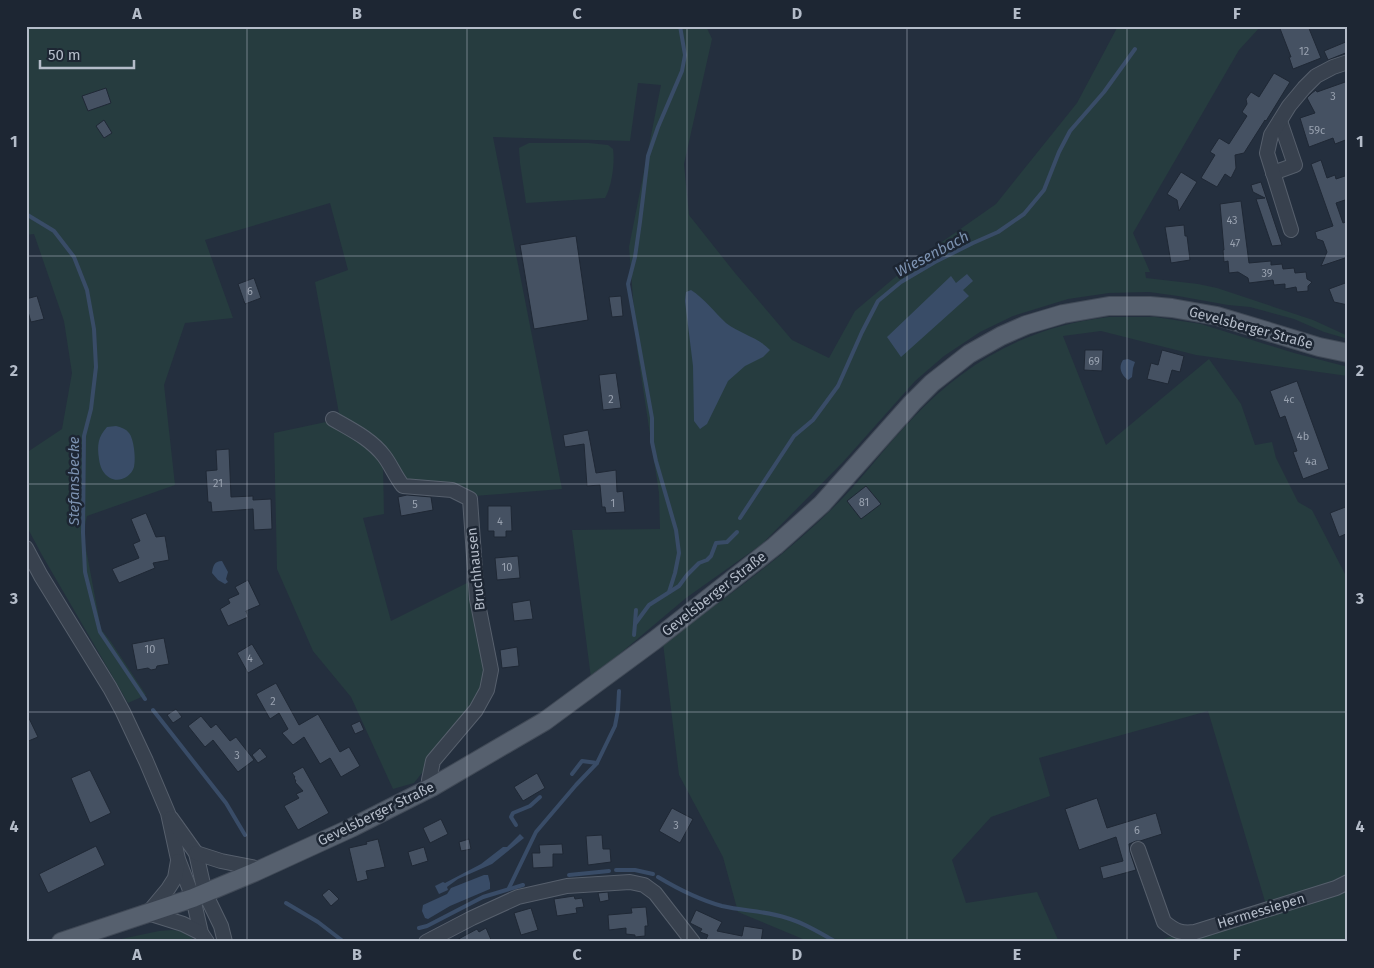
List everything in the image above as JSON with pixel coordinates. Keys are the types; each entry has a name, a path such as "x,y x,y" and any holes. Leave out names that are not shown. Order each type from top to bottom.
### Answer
{"main road":[{"name":"Gevelsberger Straße","path":"62,942 199,895 261,869 350,828 432,787 545,721 750,567 822,504 932,383 969,354 1001,336 1026,325 1063,314 1109,306 1150,306 1217,316 1348,353"}],"street":[{"path":"1291,230 1267,153 1271,135 1289,106 1316,76 1348,62"},
{"path":"1273,172 1294,165 1280,121"},
{"name":"Bruchhausen","path":"334,419 371,442 385,457 395,476 403,486 452,490 470,499 477,599 491,670 487,690 476,710 433,761 429,780 432,787"},
{"path":"26,548 122,712 146,761 168,813 178,860 199,895 221,926 225,942"},
{"path":"168,813 196,853 204,937"},
{"name":"Hermessiepen","path":"1138,849 1164,922 1171,928 1184,934 1196,932 1336,888 1348,882"},
{"path":"196,853 221,861 261,869"},
{"path":"178,860 175,878 148,913 183,924 204,937"},
{"path":"426,942 518,897 568,886 630,882 644,885 655,893 693,942"}],"green space":[{"path":"26,26 706,26 712,39 684,164 689,215 792,340 829,358 855,311 912,263 996,204 1077,103 1118,26 1261,26 1239,50 1133,233 1150,272 1145,272 1146,278 1217,288 1313,320 1348,336 1348,339 1324,332 1294,319 1250,307 1149,292 1109,293 1068,299 1013,316 980,332 944,356 915,381 843,462 762,544 686,598 591,678 572,530 660,529 659,493 637,349 629,247 661,85 638,83 630,141 493,137 562,489 474,496 403,480 383,465 384,514 363,518 391,621 471,581 486,680 472,710 414,783 393,789 351,697 313,651 277,569 274,433 340,419 315,282 348,270 330,203 205,240 233,318 185,323 164,385 175,485 87,516 83,533 101,629 146,695 128,703 26,525 26,453 62,429 72,373 64,321 34,234 26,235"},
{"path":"529,143 589,143 608,145 613,149 614,160 611,181 605,198 526,203 519,148"},
{"path":"1109,317 1155,317 1201,324 1294,353 1348,367 1348,376 1196,355 1101,331 1063,336 1106,445 1209,359 1241,404 1255,445 1272,442 1276,458 1298,502 1312,510 1348,579 1348,942 1153,942 1267,908 1208,711 1039,758 1050,796 991,817 952,860 966,903 1037,892 1059,942 810,942 738,912 723,857 679,775 663,643 750,579 812,528 853,487 912,419 954,380 1001,350 1026,338 1052,329"},
{"path":"159,931 180,931 199,942 107,942"}],"water":[{"path":"967,274 973,281 963,290 969,296 901,357 887,337 951,276 956,283"},
{"path":"691,290 705,301 726,323 760,342 770,350 763,357 745,366 728,381 707,424 700,429 694,421 693,366 685,301 686,292"},
{"path":"1128,359 1135,362 1132,377 1128,380 1122,373 1121,363 1123,360"},
{"path":"116,426 125,429 131,436 135,459 134,467 130,474 117,480 110,478 104,472 100,465 98,450 100,438 107,427"},
{"path":"222,561 228,572 226,579 228,582 225,584 212,573 214,564"},
{"path":"520,834 524,838 492,864 458,879 447,887 448,890 439,894 435,886 443,882 445,883 481,864 503,847 507,847"},
{"path":"488,875 490,889 450,906 428,919 425,918 422,911 423,905 447,894 451,888"}],"building":[{"path":"1279,26 1308,26 1321,58 1293,69 1289,57 1291,57"},
{"path":"1348,41 1348,52 1328,60 1324,51"},
{"path":"1274,73 1290,82 1244,153 1235,155 1236,168 1231,178 1225,174 1217,187 1201,178 1215,155 1210,152 1219,138 1229,144 1247,116 1242,112 1247,104 1246,99 1251,92 1259,97"},
{"path":"1348,81 1348,139 1335,144 1333,138 1309,147 1300,118 1315,113 1307,98 1316,90 1317,92"},
{"path":"106,88 111,103 88,111 82,96"},
{"path":"104,120 112,133 104,138 96,126"},
{"path":"1321,160 1327,178 1335,175 1336,179 1348,175 1348,199 1336,203 1343,223 1348,221 1346,233 1348,257 1321,266 1327,252 1323,241 1317,239 1315,232 1333,226 1311,164"},
{"path":"1181,172 1197,182 1179,211 1177,200 1167,194"},
{"path":"1261,182 1282,245 1272,246 1256,199 1265,198 1253,192 1251,185"},
{"path":"1241,201 1249,263 1271,261 1271,265 1282,264 1283,269 1294,268 1295,273 1306,272 1307,279 1312,282 1308,286 1308,291 1297,292 1296,287 1285,289 1285,284 1274,285 1273,280 1249,283 1248,278 1238,272 1229,273 1228,261 1224,262 1220,204"},
{"path":"1184,225 1190,260 1171,263 1165,227"},
{"path":"576,236 588,320 534,329 520,245"},
{"path":"254,278 261,298 245,304 238,284"},
{"path":"1348,282 1348,305 1334,302 1329,289"},
{"path":"37,296 44,319 31,322 26,299"},
{"path":"621,296 623,316 612,317 609,297"},
{"path":"1085,350 1103,350 1102,371 1084,370"},
{"path":"1162,350 1184,356 1180,372 1172,370 1168,384 1147,379 1151,363 1158,365"},
{"path":"616,373 621,408 603,410 599,375"},
{"path":"1297,381 1329,469 1303,479 1293,452 1297,451 1285,416 1280,418 1270,391"},
{"path":"588,430 596,473 616,470 617,492 623,491 625,512 606,513 605,507 602,507 600,485 587,486 584,444 565,447 563,435"},
{"path":"229,449 231,497 253,496 253,500 271,499 272,529 254,530 253,509 212,512 211,502 208,502 206,471 217,470 216,450"},
{"path":"866,486 881,504 861,519 847,501"},
{"path":"407,495 431,497 433,510 401,516 398,497"},
{"path":"488,506 511,506 512,531 506,531 506,537 494,537 494,531 488,531"},
{"path":"1348,506 1348,533 1339,537 1330,513"},
{"path":"146,513 156,537 165,536 169,560 153,563 155,568 119,583 112,569 139,558 133,544 140,541 131,519"},
{"path":"518,556 520,578 497,580 495,558"},
{"path":"248,580 260,605 246,611 248,617 228,626 220,609 230,603 228,599 239,594 235,587"},
{"path":"530,600 533,619 514,621 512,603"},
{"path":"164,638 169,664 157,666 156,669 151,670 148,668 137,670 132,644"},
{"path":"252,644 264,664 248,673 237,653"},
{"path":"517,647 519,666 502,668 500,650"},
{"path":"276,683 299,725 318,714 340,752 349,747 360,766 341,777 330,758 320,764 304,737 293,745 282,733 288,729 279,713 270,719 256,694"},
{"path":"176,709 182,717 173,723 167,715"},
{"path":"26,712 38,737 26,742"},
{"path":"201,716 211,728 216,724 230,741 236,737 254,760 238,772 213,740 205,747 188,726"},
{"path":"360,721 364,730 355,734 351,725"},
{"path":"260,748 267,757 258,763 252,755"},
{"path":"303,767 329,813 298,830 284,806 299,798 296,794 303,791 295,782 295,777 292,773"},
{"path":"90,770 111,813 90,823 71,778"},
{"path":"537,773 545,788 523,801 514,787"},
{"path":"1097,798 1107,828 1156,813 1162,834 1129,844 1136,870 1103,879 1100,867 1123,861 1116,837 1079,850 1065,809"},
{"path":"672,808 693,819 680,843 659,831"},
{"path":"441,819 448,834 430,843 423,828"},
{"path":"602,835 603,849 610,849 611,862 588,865 586,836"},
{"path":"378,839 385,867 366,871 368,879 357,882 349,848 367,844 366,842"},
{"path":"469,839 471,849 461,851 459,842"},
{"path":"562,844 563,854 553,854 553,867 533,868 532,853 540,853 539,845"},
{"path":"96,846 105,865 48,893 39,874"},
{"path":"424,847 428,861 412,866 408,852"},
{"path":"329,889 339,899 331,906 322,895"},
{"path":"608,892 609,900 600,902 598,893"},
{"path":"574,896 575,899 582,898 584,907 576,908 577,913 557,916 554,899"},
{"path":"646,907 648,926 645,926 645,936 635,937 635,935 626,934 626,928 609,930 608,915 632,913 631,908"},
{"path":"531,908 538,930 521,935 514,913"},
{"path":"696,910 722,922 717,931 742,936 744,926 763,929 761,942 705,942 708,935 700,932 702,929 690,923"},
{"path":"486,928 492,942 453,942 477,929 479,932"}],"waterway":[{"path":"669,592 679,553 676,530 652,442 652,418 628,284 635,257 648,156 682,71 685,55 680,26"},
{"name":"Wiesenbach","path":"740,518 794,436 813,420 838,386 878,301 901,282 935,262 998,232 1024,214 1044,190 1059,152 1070,131 1104,92 1135,49"},
{"name":"Stefansbecke","path":"26,214 54,231 74,257 87,290 94,329 96,367 91,409 84,436 83,533 85,572 100,632 145,699"},
{"name":"Wiesenbach","path":"634,635 635,624 649,605 679,586 699,563 711,556 716,543 727,542 737,532"},
{"path":"635,623 636,610"},
{"path":"509,888 536,832 597,763 615,726 619,691"},
{"name":"Stefansbecke","path":"153,710 226,803 245,835"},
{"path":"572,774 582,761 597,763"},
{"path":"516,825 511,817 513,813 530,806 540,797"},
{"path":"616,870 635,870 653,874"},
{"path":"569,875 609,871"},
{"path":"658,877 689,894 714,904 794,920 836,942"},
{"path":"419,928 427,926 483,897 523,885"},
{"name":"Stefansbecke","path":"286,903 318,922 344,942"}]}
